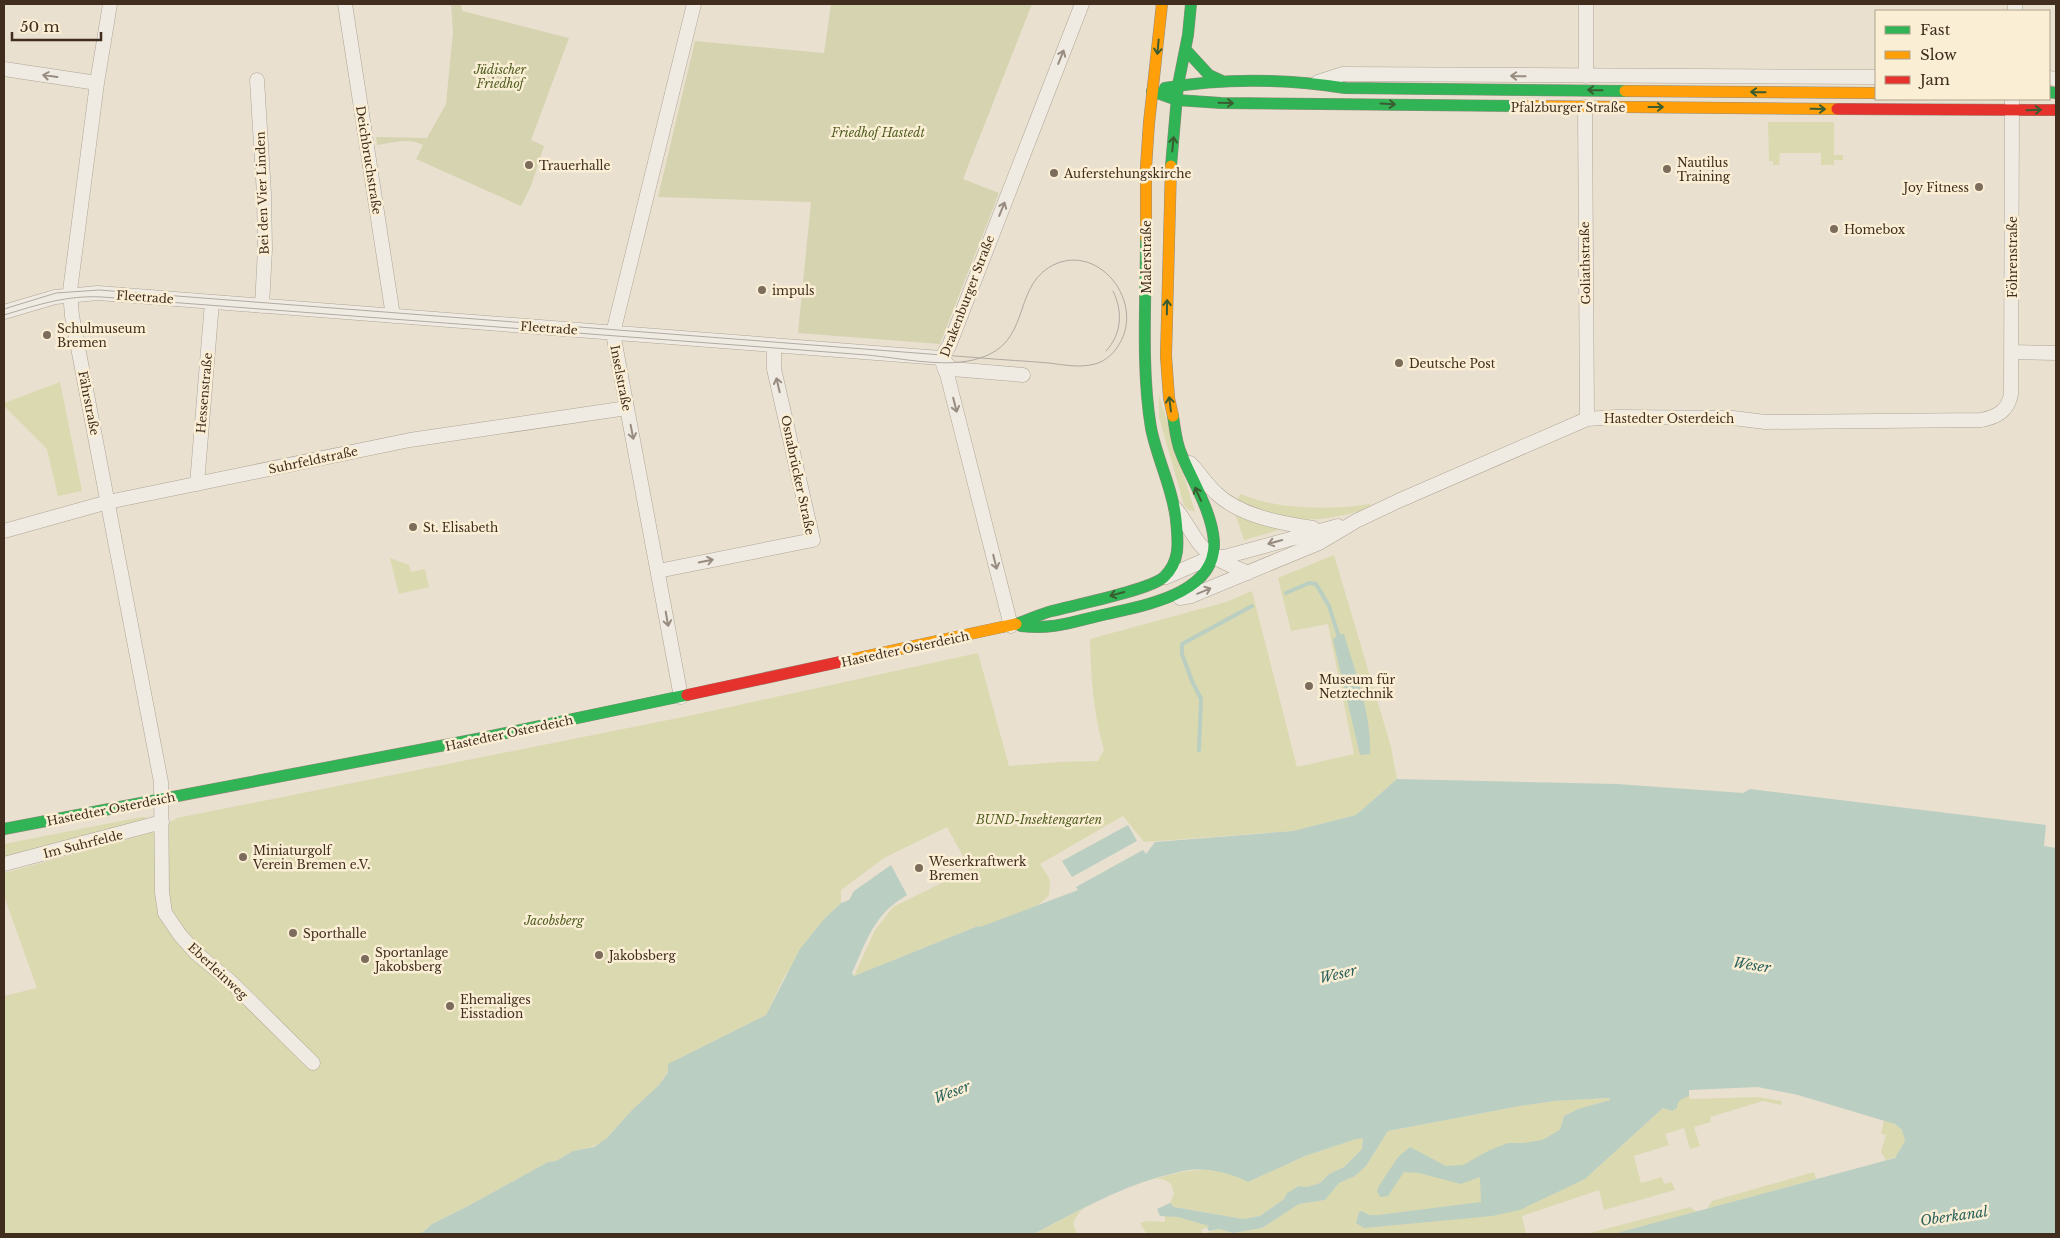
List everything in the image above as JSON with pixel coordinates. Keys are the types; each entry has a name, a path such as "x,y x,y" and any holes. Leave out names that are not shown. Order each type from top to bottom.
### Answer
{"main road":[{"name":"Malerstraße","path":"1162,4 1146,167 1147,388 1151,426 1158,458 1180,514 1178,546 1174,565 1163,578"},
{"name":"Malerstraße","path":"1157,602 1196,582 1207,571 1214,548 1214,533 1208,515 1180,452 1170,406 1166,356 1171,167 1178,86 1186,50 1191,4"},
{"path":"1186,50 1209,75 1222,80"},
{"name":"Pfalzburger Straße","path":"1152,91 1178,86 1208,84 1222,80 1313,83 1345,88 1875,93"},
{"name":"Pfalzburger Straße","path":"1152,91 1177,100 1221,103 1585,107 2012,105 2056,110"},
{"name":"Hastedter Osterdeich","path":"4,829 431,748 681,697 1011,626 1049,612 1147,586 1163,578"},
{"name":"Hastedter Osterdeich","path":"1011,626 1049,628 1157,602"}],"street":[{"name":"Fährstraße","path":"110,4 97,83 70,294 72,316 161,782 162,799"},
{"name":"Deichbruchstraße","path":"345,4 393,316"},
{"name":"Inselstraße","path":"681,697 613,333 694,4"},
{"name":"Drakenburger Straße","path":"1011,626 941,358 949,346 1082,4"},
{"path":"1586,4 1586,76"},
{"path":"4,69 97,83"},
{"name":"Pfalzburger Straße","path":"1313,83 1343,74 1875,77"},
{"name":"Bei den Vier Linden","path":"257,80 265,221 262,306"},
{"name":"Föhrenstraße","path":"2002,412 2009,404 2011,394 2012,105"},
{"name":"Goliathstraße","path":"1585,107 1587,419"},
{"name":"Fleetrade","path":"4,312 41,300 70,294 98,293 941,358 952,369 1022,375"},
{"name":"Hessenstraße","path":"197,484 212,302"},
{"name":"Osnabrücker Straße","path":"658,571 813,540 774,369 774,345"},
{"path":"2011,352 2056,353"},
{"name":"Suhrfeldstraße","path":"4,532 108,502 410,440 627,408"},
{"name":"Hastedter Osterdeich","path":"1157,602 1191,596 1319,543 1356,521 1587,419 1657,416 1733,418 1765,422 1981,420 1993,418 2002,412"},
{"name":"Malerstraße","path":"1180,452 1216,493 1238,507 1261,518 1313,528 1317,532"},
{"path":"1180,514 1196,520 1208,515 1216,506 1216,493"},
{"name":"Malerstraße","path":"1180,514 1196,540 1212,557 1248,573"},
{"name":"Hastedter Osterdeich","path":"1163,578 1212,557 1224,557 1356,521"},
{"name":"Eberleinweg","path":"162,799 162,892 165,913 180,935 196,953 230,981 313,1063"},
{"name":"Im Suhrfelde","path":"4,864 162,822"}],"green space":[{"name":"Jüdischer Friedhof","path":"451,4 461,4 462,11 569,38 531,140 544,146 531,186 521,206 416,159 423,145 412,141 400,141 377,145 376,137 427,138 446,104 453,32"},
{"name":"Friedhof Hastedt","path":"831,4 1032,4 963,179 999,193 940,344 798,333 811,202 658,197 695,41 824,53"},
{"path":"1768,122 1834,122 1834,155 1843,155 1843,160 1834,160 1834,165 1821,165 1821,153 1780,153 1779,165 1773,165 1773,161 1769,161"},
{"path":"60,382 82,491 58,496 47,449 4,406 4,403"},
{"path":"1159,395 1195,512 1187,509 1184,505 1159,417"},
{"path":"1241,494 1287,506 1322,508 1370,504 1371,508 1319,519 1287,518 1254,508 1236,500"},
{"path":"1234,510 1282,529 1244,540"},
{"path":"1334,555 1391,747 1397,779 1356,815 1293,831 1144,842 1123,816 1040,864 1049,878 1050,886 1049,895 1038,905 980,928 978,926 854,976 875,930 893,907 970,869 947,827 884,858 841,890 841,903 824,919 784,977 766,1015 678,1059 659,1085 631,1111 603,1142 573,1151 556,1161 548,1162 432,1224 420,1234 4,1234 4,996 37,988 4,896 4,873 154,832 177,818 698,714 978,653 1009,766 1098,761 1104,750 1093,695 1090,639 1226,602 1252,591 1297,767 1354,754 1328,624 1291,631 1278,578"},
{"path":"390,558 409,565 411,572 425,569 429,587 399,594"},
{"path":"146,817 140,826 4,860 4,844"},
{"path":"1689,1096 1690,1099 1758,1097 1782,1101 1781,1105 1763,1101 1710,1117 1711,1122 1694,1127 1700,1146 1690,1149 1684,1128 1665,1134 1669,1145 1634,1156 1641,1183 1662,1177 1664,1184 1672,1182 1675,1190 1604,1210 1599,1190 1522,1216 1526,1234 1203,1234 1219,1229 1233,1233 1262,1228 1299,1204 1325,1200 1339,1183 1355,1176 1366,1166 1388,1131 1520,1106 1554,1101 1609,1098 1610,1100 1578,1109 1564,1116 1560,1130 1521,1209 1585,1179 1663,1108 1672,1111 1680,1099"},
{"path":"1884,1120 1899,1127 1905,1141 1896,1157 1886,1160 1881,1152 1886,1135 1881,1134"},
{"path":"1361,1137 1363,1138 1362,1149 1344,1167 1329,1174 1320,1183 1307,1187 1299,1186 1260,1216 1243,1219 1174,1207 1170,1203 1174,1194 1171,1184 1163,1179 1154,1179 1201,1170 1236,1176 1248,1182 1305,1156"},
{"path":"1814,1172 1816,1179 1707,1209 1712,1201"},
{"path":"1690,1207 1697,1212 1613,1234 1586,1234"},
{"path":"1084,1208 1073,1223 1077,1234 1034,1234"},
{"path":"1165,1216 1178,1217 1210,1226 1201,1230 1203,1234 1147,1234 1140,1223 1146,1221 1165,1222"}],"water":[{"path":"1338,634 1344,634 1362,693 1370,739 1370,754 1360,755 1333,640"},
{"path":"1397,779 1617,784 1743,793 1750,789 2046,825 2044,846 2056,848 2056,1234 1613,1234 1895,1158 1905,1141 1902,1130 1895,1124 1798,1095 1758,1087 1689,1090 1689,1096 1679,1101 1677,1108 1672,1111 1663,1108 1585,1179 1520,1210 1492,1216 1364,1228 1356,1223 1359,1212 1362,1211 1369,1215 1378,1215 1481,1202 1480,1177 1461,1184 1419,1173 1404,1172 1388,1196 1380,1197 1377,1191 1379,1186 1398,1157 1410,1147 1446,1166 1463,1165 1490,1150 1508,1143 1542,1140 1560,1130 1564,1116 1578,1109 1610,1100 1609,1098 1554,1101 1520,1106 1388,1131 1366,1166 1355,1176 1339,1183 1325,1200 1299,1204 1262,1228 1233,1233 1219,1229 1209,1231 1207,1228 1209,1226 1178,1217 1160,1216 1157,1209 1170,1203 1174,1207 1243,1219 1260,1216 1284,1199 1287,1193 1299,1186 1307,1187 1320,1183 1329,1174 1344,1167 1362,1149 1363,1138 1305,1156 1248,1182 1227,1174 1204,1170 1185,1171 1159,1177 1111,1195 1034,1234 418,1234 432,1224 548,1162 556,1161 573,1151 594,1147 607,1138 631,1111 659,1085 668,1072 668,1064 766,1015 800,949 824,919 841,903 849,900 854,891 891,865 907,895 896,902 879,919 867,939 852,973 854,976 978,926 980,927 1078,890 1076,887 1143,850 1146,854 1155,842 1293,831 1356,815"},
{"path":"1128,825 1137,841 1072,877 1062,861"}],"waterway":[{"path":"1286,593 1309,583 1316,584 1329,606 1338,634"},
{"path":"1199,750 1201,699 1182,654 1182,644 1252,606"}],"tram line":[{"path":"4,309 56,293 99,290 981,358 990,359 1041,362 1078,366 1098,363 1114,352 1125,331 1126,313 1122,295 1113,280 1100,268 1084,261 1066,261 1048,268 1037,278 1007,341 996,351 980,358 954,363 102,297 64,299 4,315"},
{"path":"1106,351 1115,337 1119,322 1118,306 1113,291"}],"traffic: fast":[{"path":"1171,166 1178,85 1188,35 1191,4"},
{"path":"1186,50 1209,75 1222,81"},
{"path":"1165,88 1232,81 1278,81 1345,88 1625,91"},
{"path":"1152,91 1177,100 1221,103 1519,106"},
{"path":"2050,92 2056,93"},
{"path":"1016,624 1048,612 1128,592 1156,582 1169,571 1176,557 1177,536 1174,508 1154,440 1148,405 1145,358 1146,238"},
{"path":"1021,626 1055,626 1158,601 1176,594 1191,585 1203,574 1212,560 1214,542 1210,519 1179,449 1173,416"},
{"path":"4,829 482,738 687,695"}],"traffic: slow":[{"path":"1146,238 1146,167 1149,123 1162,4"},
{"path":"1625,91 1875,93"},
{"path":"1519,106 1837,109"},
{"path":"1171,166 1166,356 1169,398 1173,416"},
{"path":"844,661 1016,624"}],"traffic: jam":[{"path":"1837,109 2056,110"},
{"path":"687,695 844,661"}],"place":[{"name":"Trauerhalle","path":"529,165"},
{"name":"Nautilus Training","path":"1667,169"},
{"name":"Auferstehungskirche","path":"1054,173"},
{"name":"Joy Fitness","path":"1979,187"},
{"name":"Homebox","path":"1834,229"},
{"name":"impuls","path":"762,290"},
{"name":"Schulmuseum Bremen","path":"47,335"},
{"name":"Deutsche Post","path":"1399,363"},
{"name":"St. Elisabeth","path":"413,527"},
{"name":"Museum für Netztechnik","path":"1309,686"},
{"name":"Miniaturgolf Verein Bremen e.V.","path":"243,857"},
{"name":"Weserkraftwerk Bremen","path":"919,868"},
{"name":"Sporthalle","path":"293,933"},
{"name":"Jakobsberg","path":"599,955"},
{"name":"Sportanlage Jakobsberg","path":"365,959"},
{"name":"Ehemaliges Eisstadion","path":"450,1006"}],"park label":[{"name":"BUND-Insektengarten","path":"1039,819"},
{"name":"Jacobsberg","path":"554,920"}],"water label":[{"name":"Weser","path":"1752,965"},
{"name":"Weser","path":"1338,974"},
{"name":"Weser","path":"952,1092"},
{"name":"Oberkanal","path":"1954,1216"}]}
